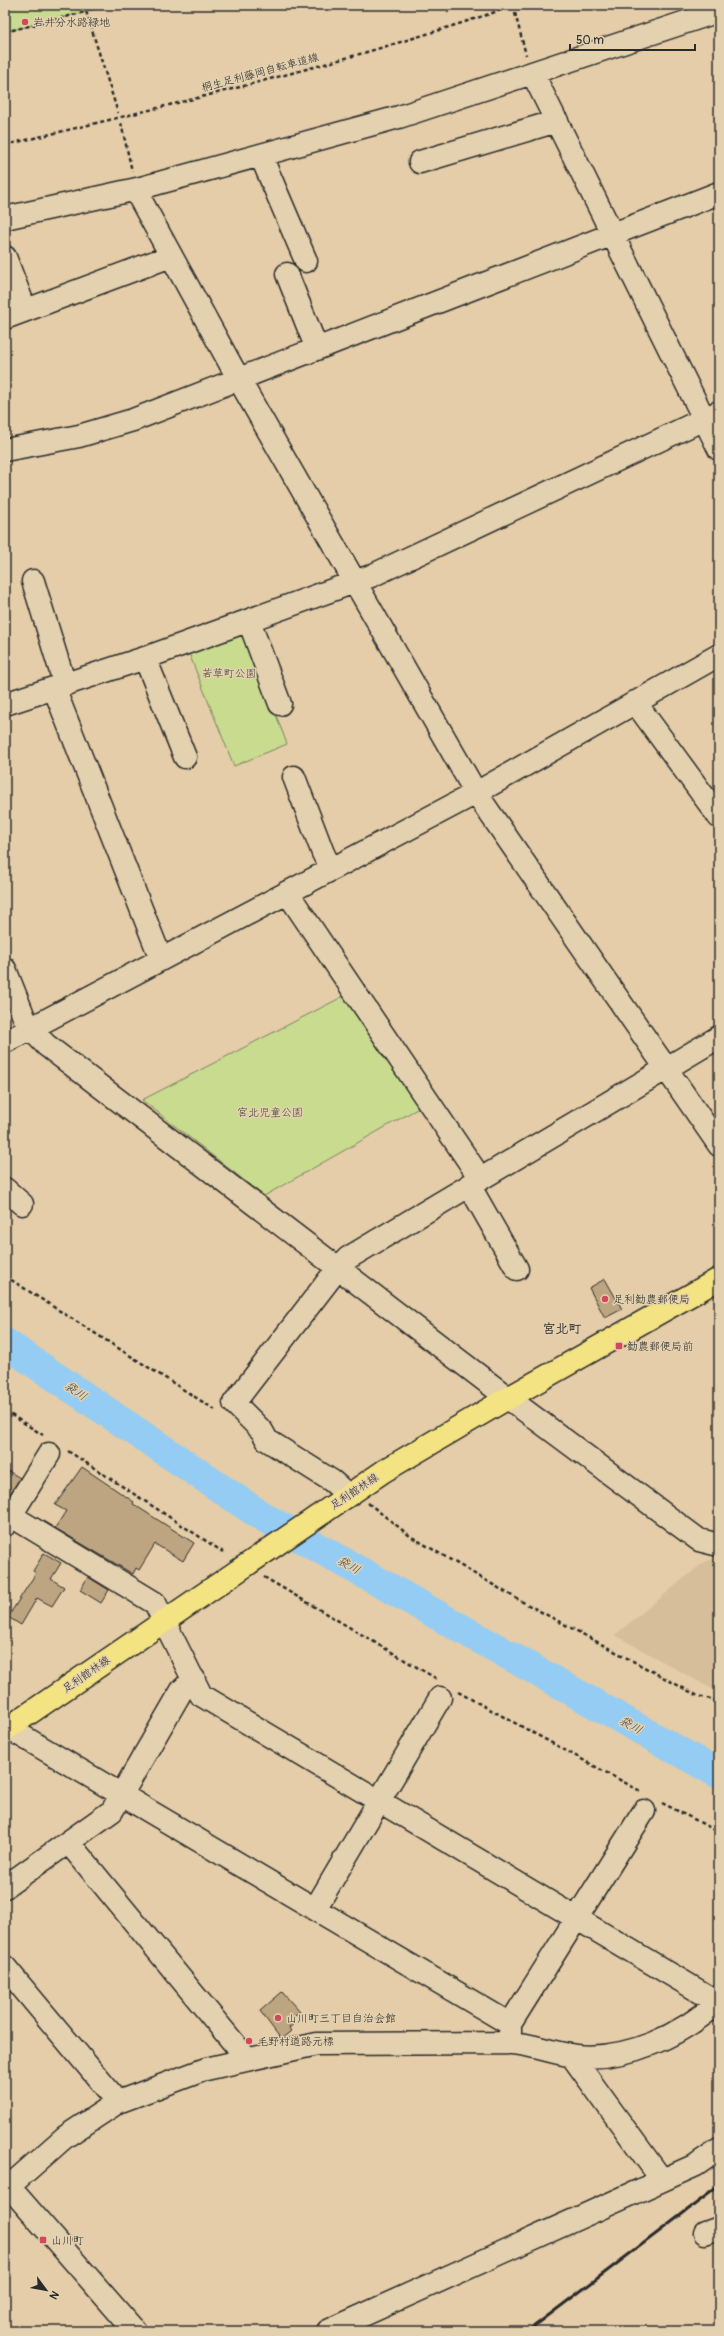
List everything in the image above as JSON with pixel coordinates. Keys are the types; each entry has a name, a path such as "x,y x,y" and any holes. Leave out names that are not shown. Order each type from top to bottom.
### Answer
{"main road":[{"name":"足利館林線","path":"6,1728 164,1620 257,1567 350,1493 384,1471 508,1398 719,1279"}],"street":[{"path":"5,218 135,181 261,156 399,117 533,74 719,11"},
{"path":"533,74 612,235 712,416 719,449"},
{"path":"420,162 557,121"},
{"path":"261,156 306,261"},
{"path":"135,181 171,256 238,378 476,793 719,1145"},
{"path":"5,450 106,429 719,193"},
{"path":"5,318 25,309 171,256"},
{"path":"5,257 25,309"},
{"path":"287,274 317,349"},
{"path":"5,704 145,658 356,582 712,416"},
{"path":"34,581 59,687 162,959"},
{"path":"249,621 280,704"},
{"path":"5,1042 476,793 719,654"},
{"path":"145,658 185,757"},
{"path":"635,702 719,817"},
{"path":"294,777 323,853 331,869"},
{"path":"287,892 474,1182 517,1269"},
{"path":"5,969 30,1028 46,1045 508,1398 699,1540 719,1544"},
{"path":"350,1493 267,1440 262,1431 234,1404 338,1268 348,1258 719,1037"},
{"path":"5,1189 22,1204"},
{"path":"6,1728 315,1909 527,2044 547,2051 571,2055 602,2056 634,2050 666,2037 718,2003 380,1800 201,1695 155,1602 7,1518 53,1446"},
{"path":"5,1887 112,1811 182,1690 194,1679"},
{"path":"315,1909 445,1690"},
{"path":"510,2033 576,1917 649,1802"},
{"path":"69,1843 248,2058"},
{"path":"5,1967 118,2102"},
{"path":"135,2331 6,2186 65,2137 118,2102 206,2069 248,2058 317,2044 510,2033"},
{"path":"571,2055 662,2180"},
{"path":"328,2331 696,2165 719,2149"}],"path":[{"path":"84,5 118,113"},
{"path":"446,5 448,13"},
{"name":"桐生足利藤岡自転車道線","path":"5,145 119,118 336,60 516,5"},
{"path":"5,32 85,12"},
{"path":"515,13 524,48"},
{"path":"121,123 135,181"},
{"path":"5,1276 222,1414"},
{"path":"5,1411 53,1446 223,1552"},
{"path":"350,1493 368,1504 410,1536 519,1600 698,1696 719,1701"},
{"path":"257,1567 445,1690 649,1802 719,1832"}],"shaded area":[{"path":"719,1557 719,1691 710,1688 615,1635 704,1562"}],"green space":[{"name":"岩井分水路緑地","path":"5,5 112,5 5,32"},
{"name":"若草町公園","path":"244,631 287,744 234,766 188,651"},
{"name":"宮北児童公園","path":"346,995 424,1105 264,1196 142,1100"}],"building":[{"name":"足利勧農郵便局","path":"605,1279 622,1309 605,1318 589,1288"},
{"path":"82,1467 134,1502 133,1504 194,1543 183,1561 155,1544 139,1570 136,1568 133,1574 55,1528 66,1511 55,1505"},
{"path":"5,1469 20,1478 6,1500 5,1500"},
{"path":"44,1553 61,1563 51,1579 64,1587 52,1606 37,1598 21,1625 8,1617 36,1573 33,1571"},
{"path":"88,1577 109,1590 101,1603 80,1590"},
{"name":"山川町三丁目自治会館","path":"282,1992 300,2012 291,2019 295,2023 289,2028 291,2031 281,2039 260,2011"}],"waterway":[{"name":"袋川","path":"5,1343 260,1515 719,1774"},
{"name":"袋川","path":"706,1767 719,1760"}],"railway":[{"path":"528,2331 719,2186"}],"place":[{"name":"岩井分水路緑地","path":"25,22"},
{"name":"足利勧農郵便局","path":"605,1299"},
{"name":"勧農郵便局前","path":"619,1346"},
{"name":"山川町三丁目自治会館","path":"278,2018"},
{"name":"毛野村道路元標","path":"249,2041"},
{"name":"山川町","path":"43,2240"}],"district":[{"name":"宮北町","path":"562,1328"}]}
